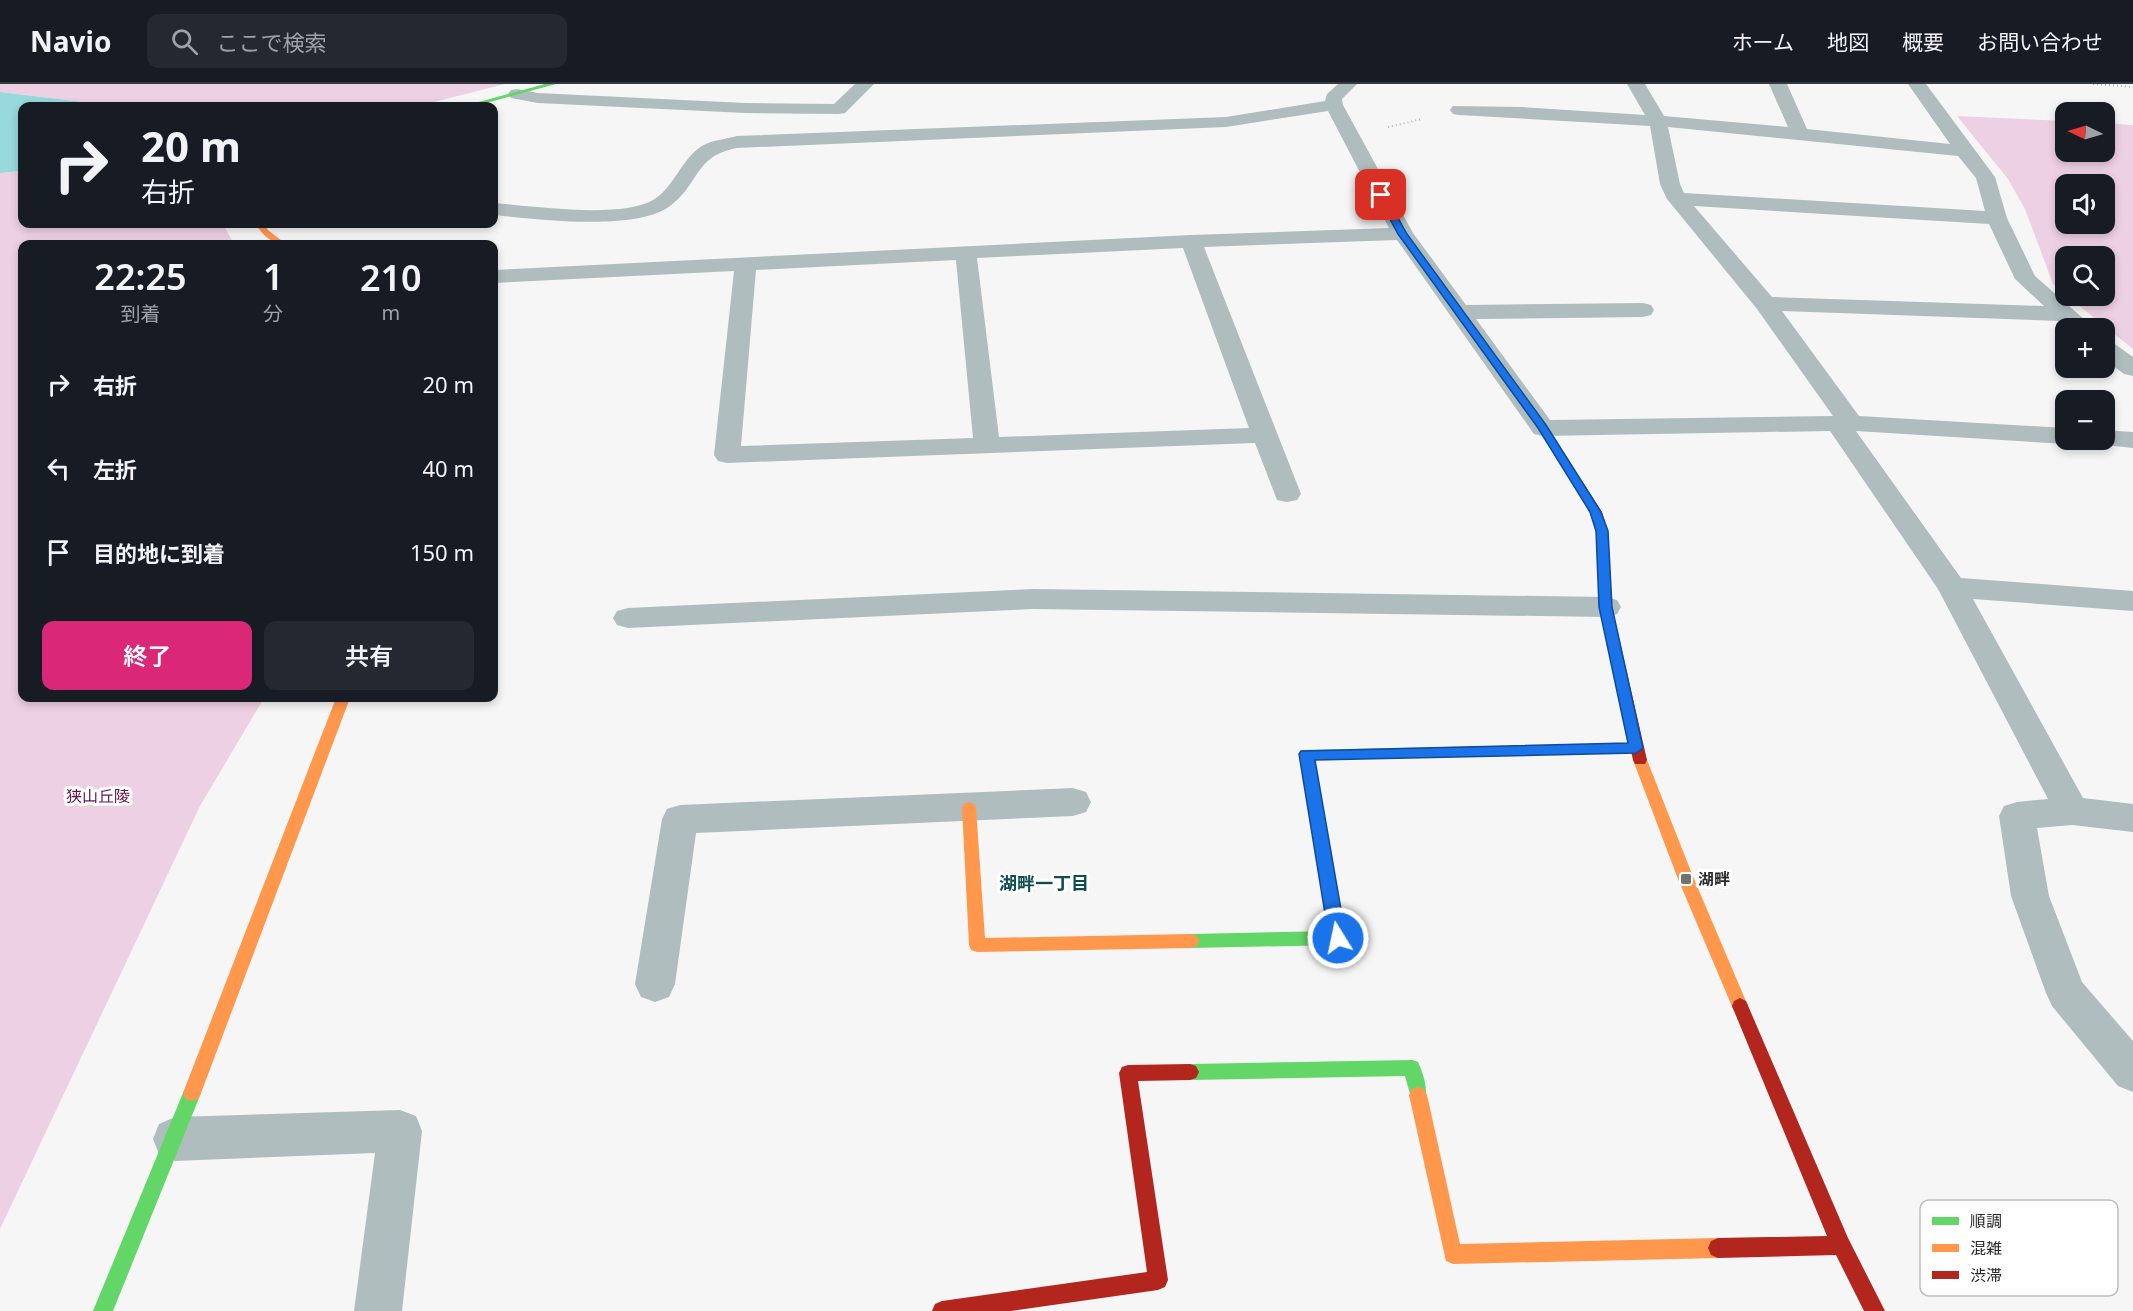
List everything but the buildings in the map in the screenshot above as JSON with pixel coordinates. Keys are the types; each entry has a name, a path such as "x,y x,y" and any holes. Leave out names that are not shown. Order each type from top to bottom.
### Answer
{"street":[{"path":"484,102 553,84"},
{"path":"517,94 538,98 733,108 839,109 865,84"},
{"path":"1348,84 1333,98 1334,105 1403,234 1543,428 1596,512 1602,531 1606,607 1636,748 1686,879 1841,1245 1875,1311"},
{"path":"1635,84 1658,121 1670,184 1677,199 1765,304 1952,587 2072,811"},
{"path":"1778,84 1800,133"},
{"path":"1917,84 1985,177 1997,218 2026,279 2068,318"},
{"path":"498,209 610,215 634,214 650,210 664,202 708,150 736,142 1226,122 1334,105"},
{"path":"1459,110 1658,121 1800,133 1964,151"},
{"path":"1677,199 1997,218"},
{"path":"262,228 276,240"},
{"path":"498,277 1191,241 1403,234"},
{"path":"1191,241 1287,494"},
{"path":"966,252 987,447"},
{"path":"746,264 727,455 1264,435"},
{"path":"1765,304 2063,314"},
{"path":"1458,312 1643,310"},
{"path":"2115,355 2133,369"},
{"path":"1543,428 1844,424 2055,435"},
{"path":"2115,439 2133,440"},
{"path":"1952,587 2133,601"},
{"path":"628,618 1033,599 1606,607"},
{"path":"103,1311 175,1139 341,702"},
{"path":"969,808 977,945 1338,938 1306,754 1636,748"},
{"path":"655,984 680,819 1073,802"},
{"path":"2133,818 2072,811 2018,816 2030,896 2066,993 2133,1072"},
{"path":"942,1311 1158,1280 1128,1073 1412,1068 1453,1254 1841,1245"},
{"path":"175,1139 400,1131 378,1311"}],"path":[{"path":"2093,84 2133,87"},
{"path":"1349,136 1459,110"}],"green space":[{"path":"0,84 505,84 434,102 84,102 0,92"},
{"path":"1957,116 2055,121 2055,162 2115,162 2115,124 2133,125 2133,349 2115,335 2115,318 2094,318 2079,306 2115,306 2115,246 2055,246 2055,286 2025,209 2008,179"},
{"name":"狭山丘陵","path":"18,171 18,228 225,228 232,240 18,240 18,702 262,702 200,806 0,1229 0,173"}],"water":[{"path":"0,92 84,102 18,102 18,171 0,173"}],"traffic: fast":[{"path":"483,102 553,84"},
{"path":"1191,941 1338,938 1307,754 1496,751"},
{"path":"1190,1072 1412,1068 1418,1095"},
{"path":"103,1311 192,1093"}],"traffic: slow":[{"path":"262,228 276,240"},
{"path":"192,1093 341,702"},
{"path":"1496,751 1636,748"},
{"path":"1640,760 1686,879 1740,1006"},
{"path":"969,808 977,945 1191,941"},
{"path":"1418,1095 1453,1254 1718,1248"}],"traffic: jam":[{"path":"1543,428 1596,512 1602,532 1606,607 1640,760"},
{"path":"1740,1006 1841,1245 1875,1311"},
{"path":"942,1311 1158,1280 1128,1073 1190,1072"},
{"path":"1718,1248 1841,1245"}],"place":[{"name":"湖畔","path":"1686,879"}],"district":[{"name":"湖畔一丁目","path":"1044,884"}],"route":[{"path":"1338,938 1306,754 1636,748 1606,607 1602,531 1596,512 1543,428 1403,234 1381,195"}]}
